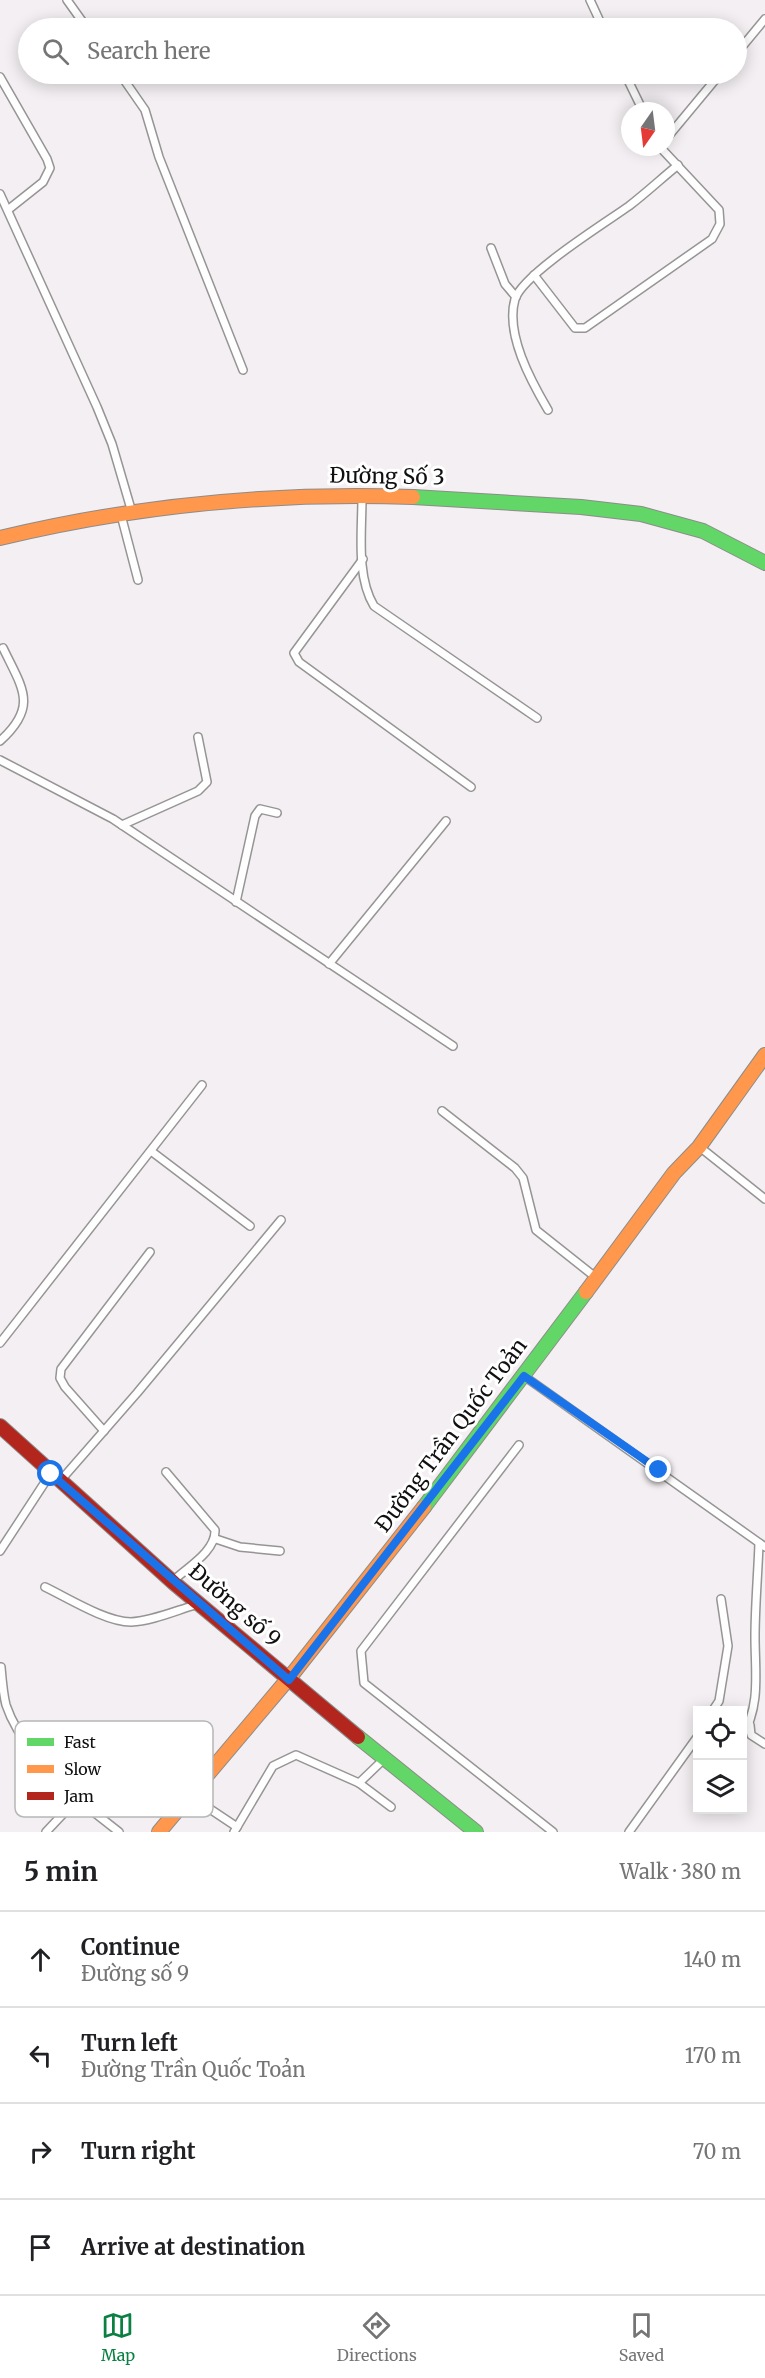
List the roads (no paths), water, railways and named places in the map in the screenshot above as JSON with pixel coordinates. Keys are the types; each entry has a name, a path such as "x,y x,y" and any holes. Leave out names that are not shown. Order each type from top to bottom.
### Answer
{"street":[{"name":"Đường Số 3","path":"0,538 126,512 294,495 454,498 623,511 677,522 723,538 765,563"},
{"name":"Đường Trần Quốc Toản","path":"213,1769 289,1680 524,1376 675,1173 699,1147 765,1055"},
{"name":"Đường số 9","path":"0,1427 55,1478 289,1680 476,1832"},
{"name":"Đường Trần Quốc Toản","path":"159,1832 172,1817"}],"lane":[{"path":"66,0 80,18"},
{"path":"590,0 598,18"},
{"path":"747,41 765,19"},
{"path":"0,77 50,168 43,182 9,209"},
{"path":"127,84 145,110 159,157 243,370"},
{"path":"630,84 639,102"},
{"path":"675,128 712,84"},
{"path":"534,275 575,328 585,328 712,239 720,224 719,210 669,156"},
{"path":"548,410 532,383 512,327 516,297 534,275 631,204 678,165"},
{"path":"0,194 9,209 112,444 138,580"},
{"path":"491,248 505,284 516,297"},
{"path":"362,495 363,559 367,594 374,606 537,718"},
{"path":"363,559 294,653 299,662 471,787"},
{"path":"0,741 14,729 19,720 25,694 3,648"},
{"path":"122,825 198,791 207,782 198,737"},
{"path":"0,760 122,825 453,1047"},
{"path":"236,902 255,816 260,809 278,813"},
{"path":"328,963 446,820"},
{"path":"0,1343 202,1085"},
{"path":"442,1111 515,1168 523,1178 536,1230 596,1278"},
{"path":"699,1147 765,1198"},
{"path":"151,1151 250,1226"},
{"path":"0,1551 55,1478 104,1431 281,1220"},
{"path":"104,1431 65,1387 60,1378 61,1369 150,1252"},
{"path":"524,1376 762,1545 755,1635 758,1677 750,1725 751,1735 765,1744"},
{"path":"519,1445 361,1652 364,1683 553,1832"},
{"path":"166,1472 215,1530 216,1539 210,1549 174,1580"},
{"path":"216,1539 240,1547 280,1551"},
{"path":"45,1587 110,1618 129,1622 200,1604"},
{"path":"716,1706 719,1701 728,1646 721,1599"},
{"path":"756,1622 765,1627"},
{"path":"1,1667 6,1704 15,1725"},
{"path":"747,1730 750,1725"},
{"path":"629,1832 693,1743"},
{"path":"213,1812 236,1829 273,1767 296,1755 359,1783 391,1807"},
{"path":"359,1783 385,1758"},
{"path":"46,1832 60,1817"},
{"path":"100,1817 119,1832"}]}
